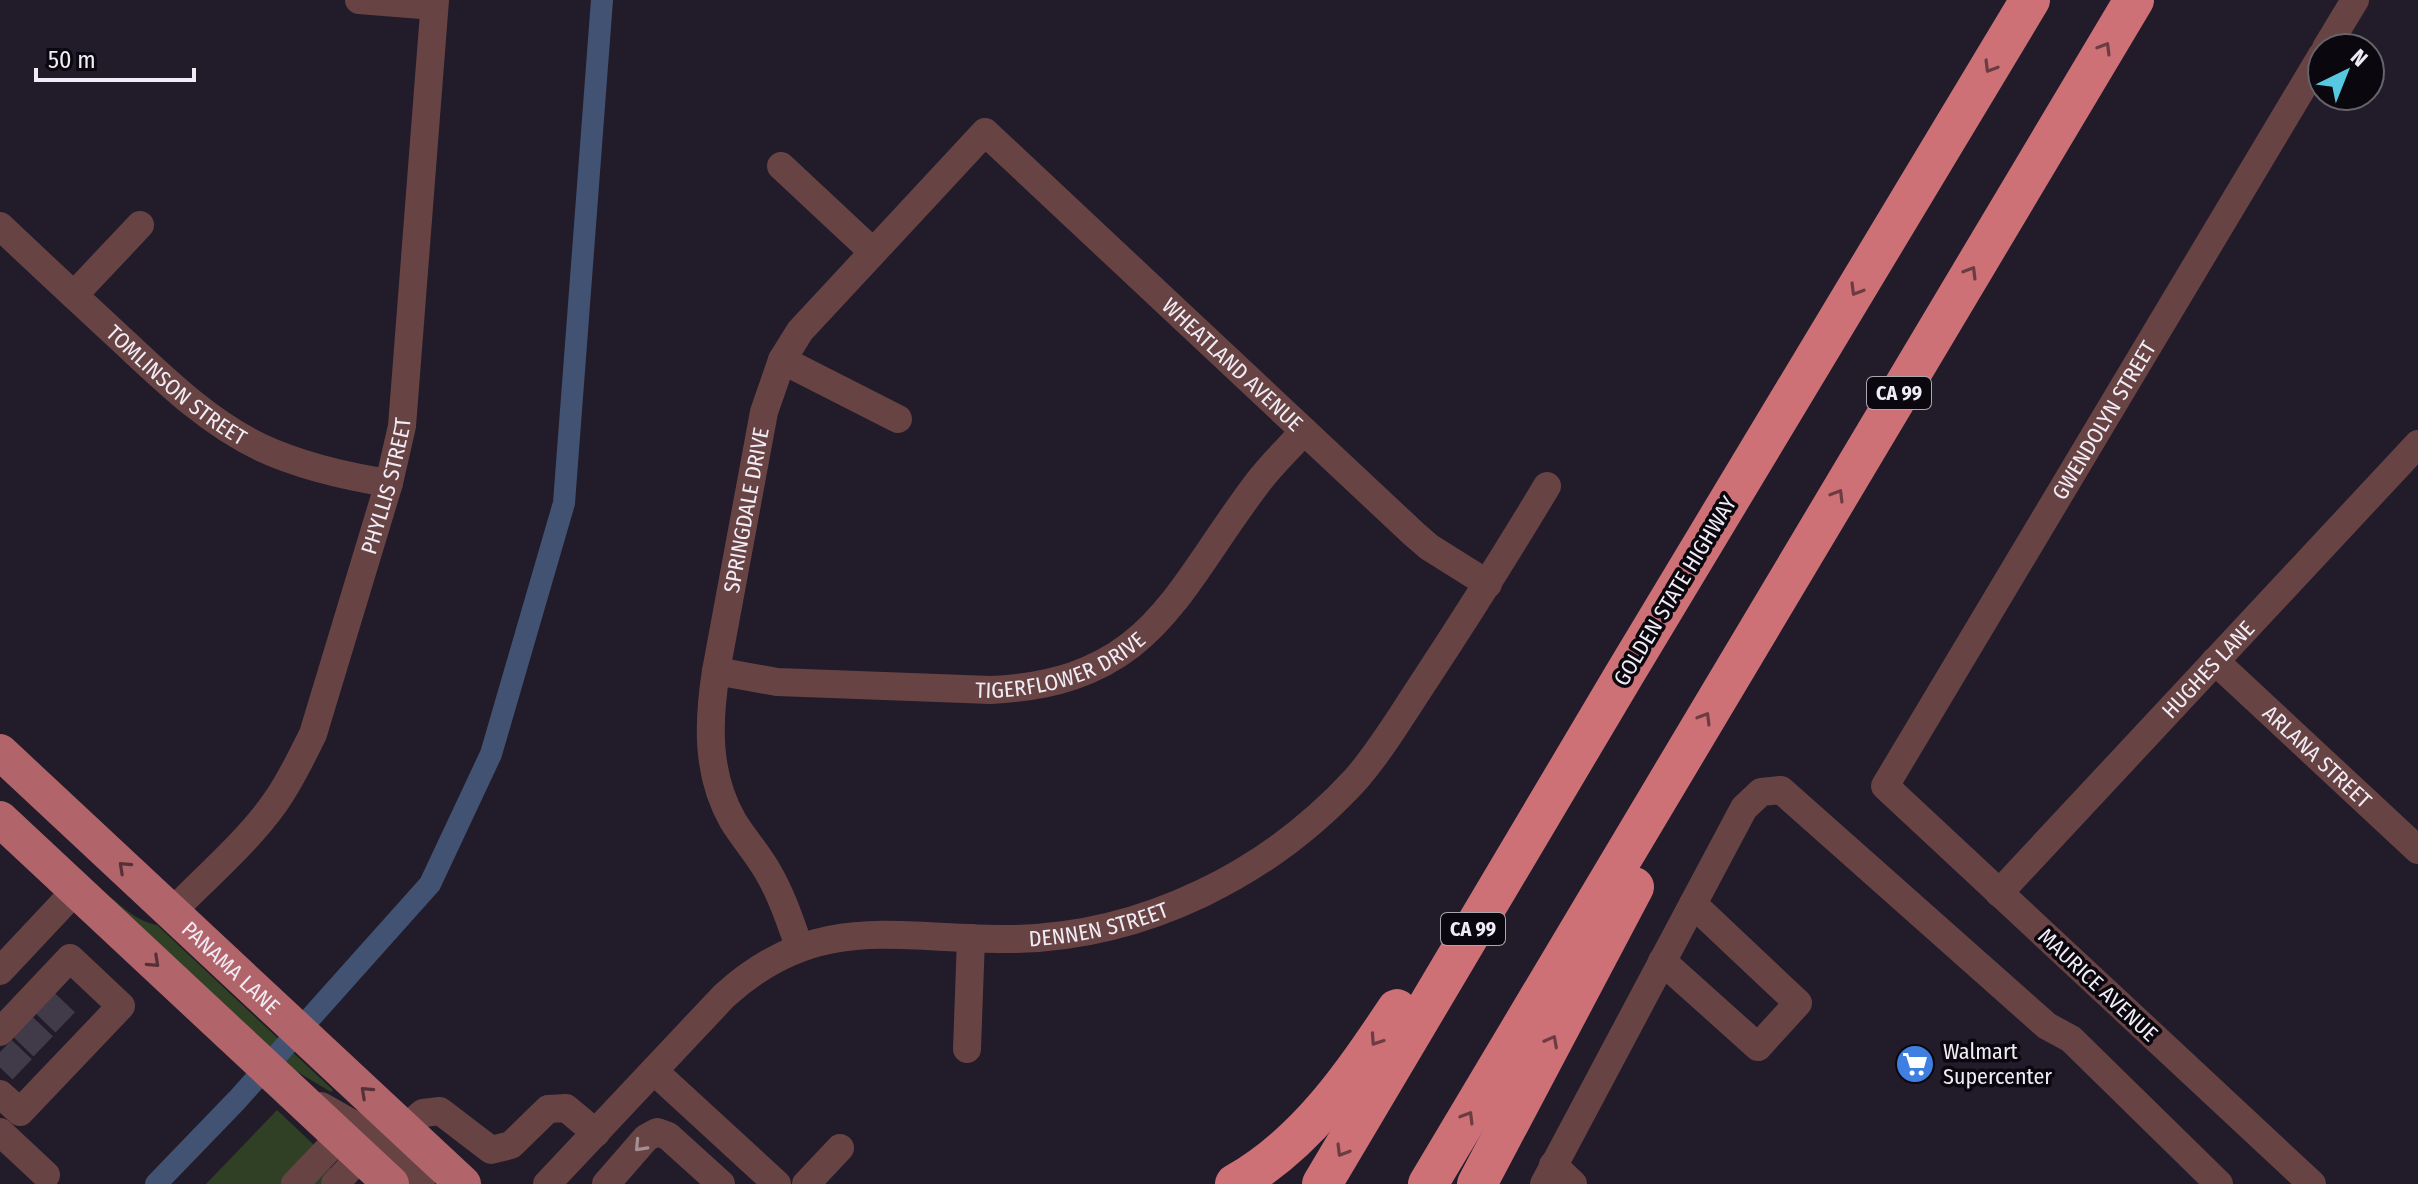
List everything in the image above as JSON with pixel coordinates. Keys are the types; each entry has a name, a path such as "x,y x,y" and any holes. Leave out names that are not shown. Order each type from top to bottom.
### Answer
{"highway":[{"name":"GOLDEN STATE HIGHWAY","path":"1322,1184 2030,0"},
{"name":"CA 99","path":"1428,1184 2134,0"},
{"path":"1235,1184 1278,1155 1313,1123 1344,1087 1624,675"},
{"path":"1477,1184 1652,853 1665,785"}],"main road":[{"name":"PANAMA LANE","path":"0,752 463,1184"},
{"path":"0,798 25,810 119,901 138,913 172,912"},
{"path":"0,819 391,1184"}],"street":[{"path":"359,0 435,3"},
{"path":"2336,32 2355,0"},
{"name":"PHYLLIS STREET","path":"172,912 253,828 296,769 313,734 389,483 402,426 435,3"},
{"name":"GWENDOLYN STREET","path":"1885,786 2306,82"},
{"name":"SPRINGDALE DRIVE","path":"799,946 767,869 732,818 715,774 709,741 709,711 764,412 782,360 800,331 985,132"},
{"name":"WHEATLAND AVENUE","path":"985,132 1429,547 1488,584"},
{"path":"781,166 873,252"},
{"path":"74,295 140,225"},
{"name":"TOMLINSON STREET","path":"0,226 181,395 219,423 259,446 302,464 347,477 389,483"},
{"path":"782,360 898,419"},
{"name":"TIGERFLOWER DRIVE","path":"716,671 777,682 991,690 1026,688 1093,669 1148,632 1172,607 1260,480 1304,431"},
{"name":"HUGHES LANE","path":"1999,893 2418,444"},
{"name":"DENNEN STREET","path":"547,1184 746,976 799,946 822,939 855,935 1017,939 1115,925 1201,894 1245,871 1286,843 1324,811 1374,756 1488,584 1547,486"},
{"name":"ARLANA STREET","path":"2215,661 2418,850"},
{"name":"MAURICE AVENUE","path":"1885,786 2312,1184"},
{"path":"1557,1178 1662,961 1744,808 1761,792 1781,790 2047,1026 2071,1039 2219,1184"},
{"path":"0,971 76,890"},
{"path":"1662,961 1758,1047 1798,1003 1693,904"},
{"path":"967,1049 971,938"},
{"path":"0,1094 20,1112 34,1081 78,1034 121,1006 70,958 41,998 6,1030"},
{"path":"654,1071 777,1184"},
{"path":"289,1089 363,1130 421,1184"},
{"path":"404,1129 423,1113 440,1111 491,1150 511,1145 548,1109 566,1108 596,1133"},
{"path":"0,1132 46,1175"},
{"path":"606,1184 646,1138 657,1132 668,1136 721,1184 747,1156"},
{"path":"295,1184 351,1146"},
{"path":"335,1184 351,1146"},
{"path":"806,1184 840,1148"}],"green space":[{"path":"113,899 138,918 157,925 333,1090 331,1092 296,1071"},
{"path":"277,1110 313,1144 314,1152 347,1184 206,1184"}],"waterway":[{"path":"156,1184 237,1100 430,884 491,754 564,503 602,0"}],"tunnel":[{"path":"45,1003 70,1027"},
{"path":"23,1027 48,1051"},
{"path":"2,1050 27,1074"}],"place":[{"name":"Walmart Supercenter","path":"1915,1064"}]}
